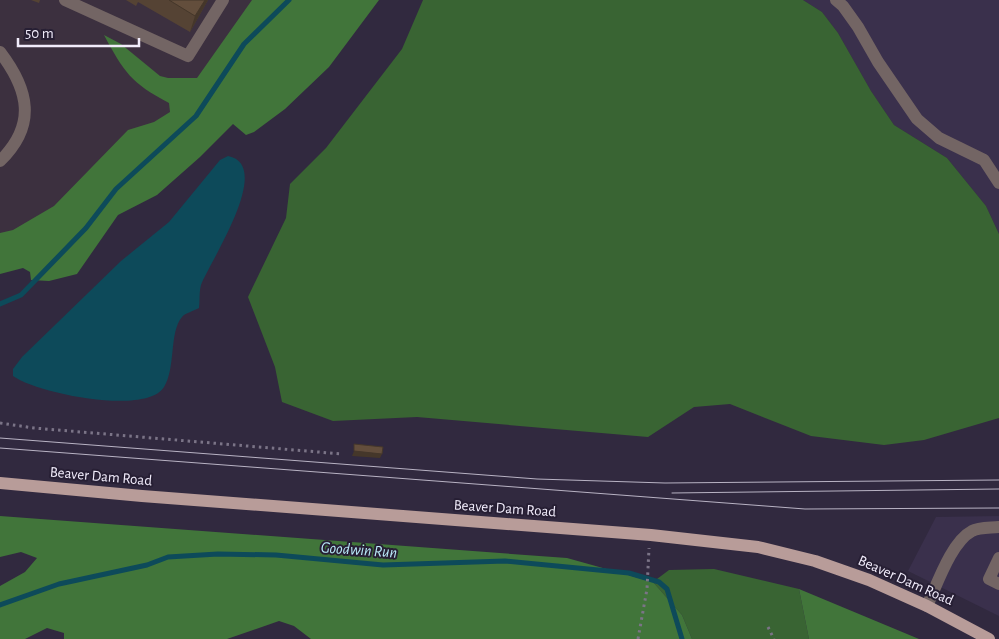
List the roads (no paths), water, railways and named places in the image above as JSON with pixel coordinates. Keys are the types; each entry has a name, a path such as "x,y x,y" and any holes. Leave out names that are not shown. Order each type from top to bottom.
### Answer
{"main road":[{"name":"Beaver Dam Road","path":"0,483 718,542 758,547 816,561 869,580 927,606 989,639"}],"lane":[{"path":"66,0 188,56 223,0"},
{"path":"836,0 843,6 858,27 878,62 917,119 939,138 984,160 999,183"},
{"path":"0,52 15,71 25,102 22,132 13,149 0,161"},
{"path":"927,606 953,552 962,539 972,531 999,527"},
{"path":"999,558 989,578 999,584"}],"water":[{"path":"228,156 241,163 245,177 242,195 235,216 201,285 199,308 183,316 178,324 175,332 168,379 164,387 153,396 136,400 114,401 66,395 25,383 13,376 13,369 22,357 121,261 169,222 220,160"}],"waterway":[{"path":"0,304 21,295 86,228 116,189 196,116 244,44 289,0"},
{"name":"Goodwin Run","path":"0,605 59,584 147,565 168,557 218,554 276,555 383,565 505,561 629,573 659,582 667,589 682,639"}],"tram line":[{"path":"0,438 537,479 665,483 999,480"},
{"path":"0,448 805,509 999,508"},
{"path":"672,493 999,489"}]}
